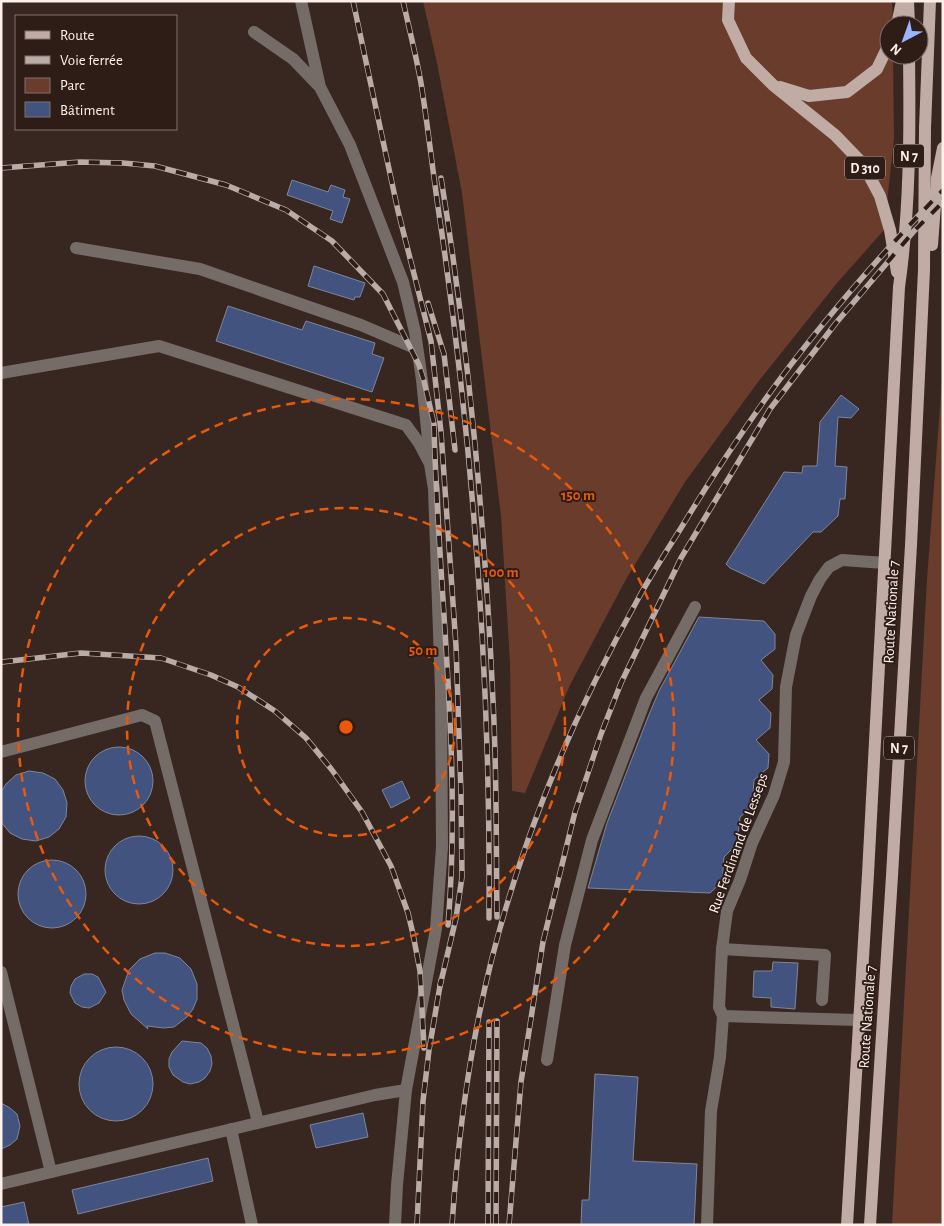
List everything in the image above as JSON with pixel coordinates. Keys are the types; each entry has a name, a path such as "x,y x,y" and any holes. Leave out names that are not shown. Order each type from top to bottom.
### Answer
{"main road":[{"name":"D 310","path":"729,1 728,20 746,58 773,84 835,135 863,164 880,196 890,230 899,287"},
{"path":"899,15 902,1"},
{"path":"908,1 909,15"},
{"name":"Route Nationale 7","path":"870,1225 893,866 924,270 925,128 930,1"},
{"name":"D 310","path":"773,84 809,96 847,92 877,69 879,65"},
{"name":"Route Nationale 7","path":"847,1225 858,1020 867,904 899,287 903,258 910,139 909,65"},
{"path":"924,270 932,251 937,178 943,148"}],"street":[{"path":"301,1 320,87 350,145 403,282 422,380 434,489 441,689 442,847 436,929 406,1090 396,1185 394,1225"},
{"path":"254,32 293,60 320,87"},
{"path":"76,248 200,268 361,325 417,349"},
{"path":"1,372 159,346 406,425 419,443 430,464"},
{"name":"Rue Ferdinand de Lesseps","path":"707,1225 710,1111 720,1056 724,1016 719,1007 722,950 727,911 740,880 752,843 774,795 784,762 786,687 796,635 811,596 829,567 842,560 885,563"},
{"path":"547,1060 565,945 592,840 646,698 695,607"},
{"path":"1,752 142,715 155,721 258,1122"},
{"path":"722,950 825,956 822,1000"},
{"path":"1,972 51,1172"},
{"path":"724,1016 858,1020"},
{"path":"1,1184 258,1122 375,1095 406,1090"},
{"path":"230,1129 252,1225"}],"green space":[{"path":"423,1 892,1 893,15 879,15 879,65 893,65 894,138 884,230 837,283 758,382 685,482 625,581 570,685 525,793 512,791 510,662 501,516 462,193"},
{"path":"943,367 943,1225 892,1225 927,579"}],"building":[{"path":"292,180 328,192 331,185 345,190 343,197 350,199 342,223 330,219 333,211 287,195"},
{"path":"314,266 365,283 360,297 355,297 354,300 308,286"},
{"path":"228,306 302,330 306,321 375,343 372,354 384,358 372,392 216,341"},
{"path":"841,395 859,409 851,418 838,417 835,466 847,467 845,499 840,499 838,516 821,532 813,532 764,584 730,568 726,564 784,472 802,473 803,466 817,466 820,422"},
{"path":"699,617 764,621 775,634 775,649 761,660 773,675 772,689 759,700 771,713 770,728 756,740 769,754 768,768 754,780 752,807 740,817 737,844 724,857 722,882 710,893 588,888 607,823 648,717 659,691"},
{"path":"112,747 126,747 138,752 148,762 153,774 153,788 148,800 138,810 126,815 112,815 100,810 90,800 85,788 85,774 90,762 100,752"},
{"path":"29,771 43,773 55,779 63,790 67,803 66,817 59,829 49,837 36,841 22,839 10,833 1,822 1,792 6,784 16,775"},
{"path":"402,781 410,798 391,808 382,790"},
{"path":"132,836 146,836 158,841 168,851 173,863 173,877 168,889 158,899 146,904 132,904 120,899 110,889 105,877 105,863 110,851 120,841"},
{"path":"45,860 59,860 71,865 81,875 86,887 86,901 81,913 71,923 59,928 45,928 33,923 23,913 18,901 18,887 23,875 33,865"},
{"path":"155,953 165,953 180,958 191,969 197,984 197,999 193,1009 187,1017 174,1027 147,1026 148,1029 131,1014 124,1000 122,990 129,970 140,959"},
{"path":"773,962 798,963 795,1009 771,1007 771,998 753,997 754,971 772,971"},
{"path":"84,974 92,974 98,977 106,992 99,1003 89,1008 75,1003 70,993 75,979"},
{"path":"182,1041 201,1043 207,1048 211,1056 212,1064 210,1071 199,1082 190,1084 183,1082 173,1075 169,1067 169,1059 172,1052"},
{"path":"109,1047 123,1047 137,1053 147,1063 153,1077 153,1091 147,1105 137,1115 123,1121 109,1121 95,1115 85,1105 79,1091 79,1077 85,1063 95,1053"},
{"path":"595,1074 638,1077 633,1161 697,1164 694,1225 581,1225 582,1200 589,1200"},
{"path":"1,1103 17,1114 20,1126 17,1139 1,1149"},
{"path":"363,1113 368,1137 316,1148 310,1125"},
{"path":"208,1158 213,1181 78,1214 72,1190"},
{"path":"24,1202 29,1225 1,1225 1,1207"}],"railway":[{"path":"353,1 398,211 431,341 441,432 456,646 462,877 456,918 440,986"},
{"path":"403,1 419,73 427,121 453,319 471,489 478,575 487,746 489,918"},
{"path":"1,168 80,162 155,166 226,185 286,210 332,241 383,294 419,365 434,424"},
{"path":"441,178 468,373 490,635 496,782 497,917"},
{"path":"452,1225 466,1090 477,1024 492,958 519,865 536,819 553,774 593,685 653,572 742,432 805,346 850,292 943,190"},
{"path":"509,1225 521,1082 543,942 575,812 601,734 621,683 681,558 770,409 836,323 914,231 943,202"},
{"path":"428,303 444,354 455,450"},
{"path":"434,426 451,738 452,863 448,925"},
{"path":"2,662 81,653 161,658 211,675 238,687 275,711 306,738 362,812 391,866 408,913 420,971 424,1048"},
{"path":"417,1225 423,1101 429,1050 441,980"},
{"path":"496,1225 497,1021"},
{"path":"488,1225 489,1022"}]}
